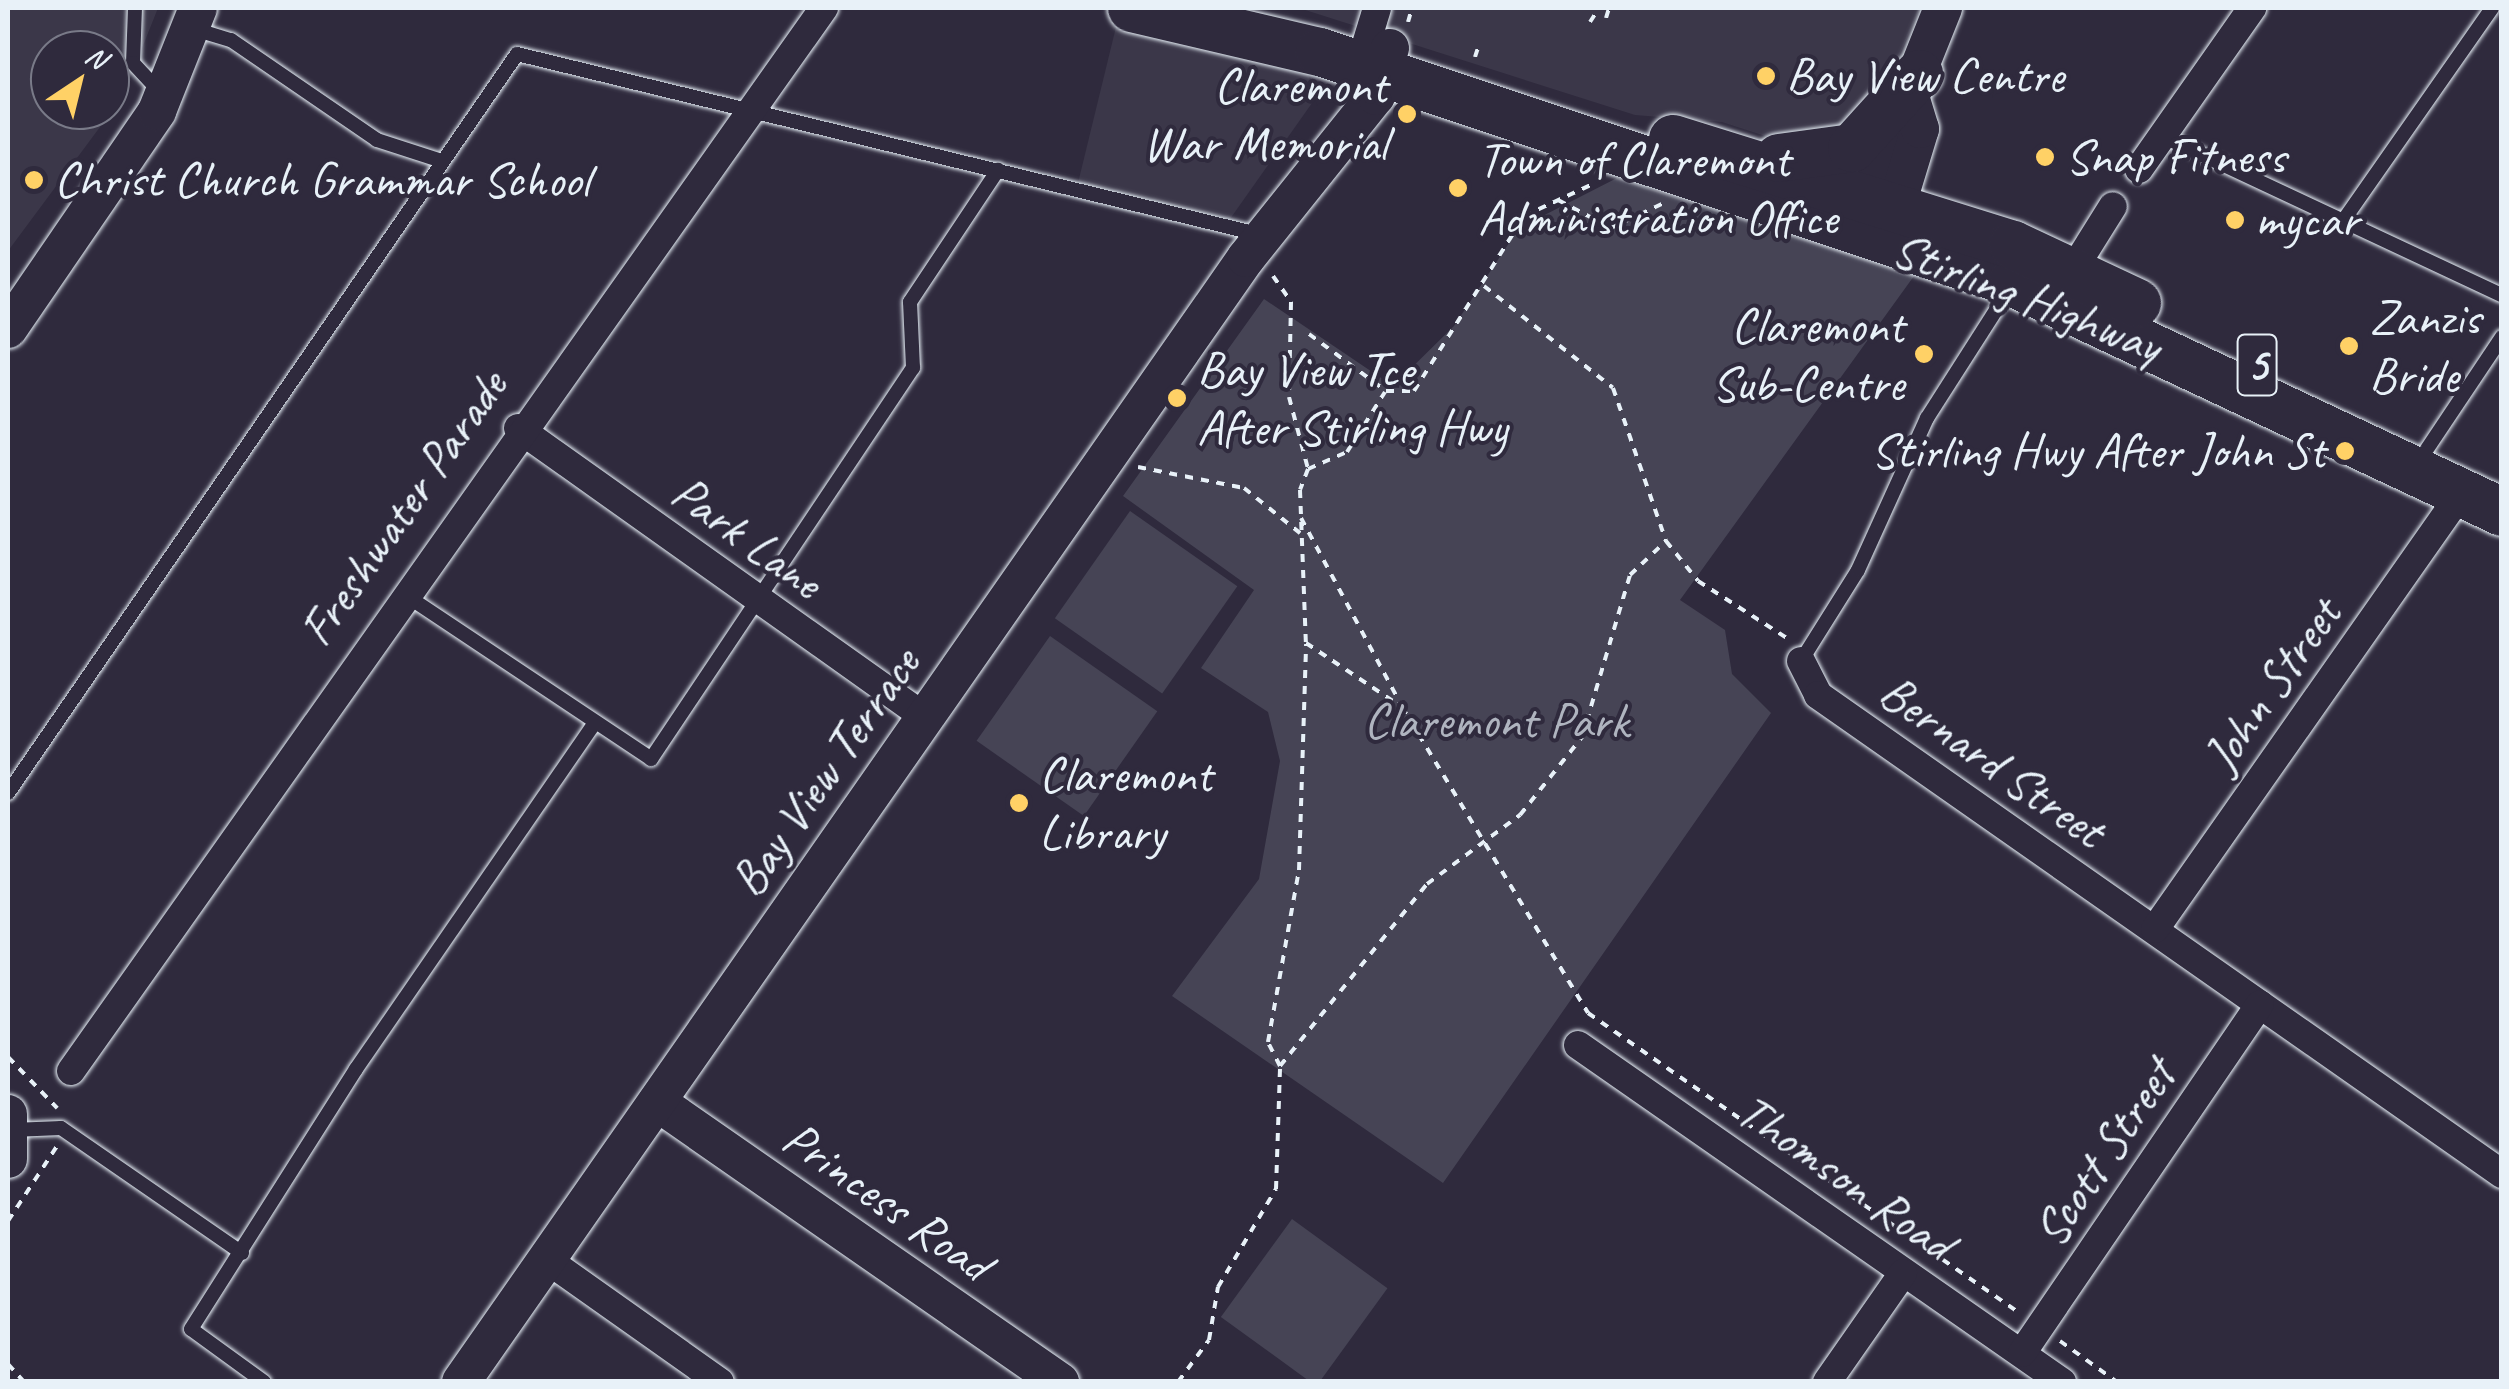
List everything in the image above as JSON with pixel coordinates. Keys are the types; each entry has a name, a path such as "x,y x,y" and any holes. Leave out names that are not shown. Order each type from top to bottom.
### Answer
{"highway":[{"name":"Stirling Highway","path":"1132,8 1381,43 1876,218 2074,270 2427,449 2488,497"},
{"name":"Stirling Highway","path":"1244,8 1381,43 1761,162 2012,282 2488,497"},
{"path":"1761,162 1852,148 1915,86"}],"main road":[{"path":"1876,218 1943,8"},
{"path":"8,329 166,96 195,18"},
{"name":"Bay View Terrace","path":"462,1382 1260,238 1381,43"},
{"name":"Princess Road","path":"657,1102 1060,1382"}],"street":[{"name":"Freshwater Parade","path":"70,1071 518,428 824,8"},
{"path":"2139,169 2252,8"},
{"path":"2074,270 2113,206"},
{"name":"Park Lane","path":"518,428 924,718"},
{"name":"John Street","path":"2156,928 2488,497"},
{"name":"Bernard Street","path":"1804,656 1818,695 2156,928 2502,1174"},
{"name":"Scott Street","path":"2022,1353 2260,1004"},
{"name":"Thomson Road","path":"1578,1045 2062,1382"},
{"path":"546,1259 720,1382"},
{"path":"1827,1382 1903,1273"}],"lane":[{"path":"135,8 133,63 166,96"},
{"path":"2343,221 2492,8"},
{"path":"195,18 377,140 442,162"},
{"path":"8,793 517,54 998,170 1260,238"},
{"path":"2162,136 2502,295"},
{"path":"403,594 650,759 760,604 769,570 913,368 910,302 998,170"},
{"path":"1804,656 1858,570 1927,418 2012,282"},
{"path":"2427,449 2502,338"},
{"path":"264,1382 192,1329 356,1069 595,723"},
{"path":"9,1135 61,1128 242,1253"}],"path":[{"path":"1381,43 1412,8"},
{"path":"1590,22 1599,8"},
{"path":"1606,18 1609,8"},
{"path":"1475,57 1478,48"},
{"path":"1309,334 1386,392 1414,391 1484,286 1524,216 1610,176"},
{"path":"1558,200 1611,228 1650,216 1676,190"},
{"path":"1178,1382 1208,1340 1218,1287 1276,1189 1280,1066 1268,1042 1298,870 1306,643 1300,533 1308,469 1289,397 1291,302 1260,238"},
{"path":"1484,286 1612,388 1666,541 1698,581 1804,656"},
{"path":"1308,469 1347,452 1386,392"},
{"path":"1104,460 1244,488 1300,533"},
{"path":"1301,518 1402,707 1588,1013 2026,1317"},
{"path":"1280,1066 1427,884 1520,814 1582,737 1630,575 1666,541"},
{"path":"1306,643 1402,707"},
{"path":"2056,1338 2117,1382"},
{"path":"8,1364 24,1382"}],"shaded area":[{"name":"Christ Church Grammar School","path":"8,8 158,8 130,78 130,30 30,30 30,130 98,130 8,251"},
{"path":"1299,8 1920,8 1871,119 1793,145 1722,122 1635,115"},
{"path":"1116,27 1307,73 1317,96 1230,219 1078,183"}],"green space":[{"name":"Claremont Park","path":"1617,178 1914,276 1680,600 1725,630 1732,674 1771,713 1443,1183 1172,996 1259,879 1280,761 1268,712 1201,668 1254,590 1123,496 1264,299 1393,386 1454,326 1519,228"},
{"path":"1130,511 1237,586 1162,693 1055,618"},
{"path":"1050,636 1157,711 1084,816 977,741"},
{"path":"1292,1219 1387,1288 1319,1382 1310,1382 1221,1317"}],"place":[{"name":"Bay View Centre","path":"1766,76"},
{"name":"Claremont War Memorial","path":"1407,114"},
{"name":"Snap Fitness","path":"2045,157"},
{"name":"Christ Church Grammar School","path":"34,180"},
{"name":"Town of Claremont Administration Office","path":"1458,188"},
{"name":"mycar","path":"2235,220"},
{"name":"Zanzis Bride","path":"2349,346"},
{"name":"Claremont Sub-Centre","path":"1924,354"},
{"name":"Bay View Tce After Stirling Hwy","path":"1177,398"},
{"name":"Stirling Hwy After John St","path":"2345,451"},
{"name":"Claremont Library","path":"1019,803"}]}
